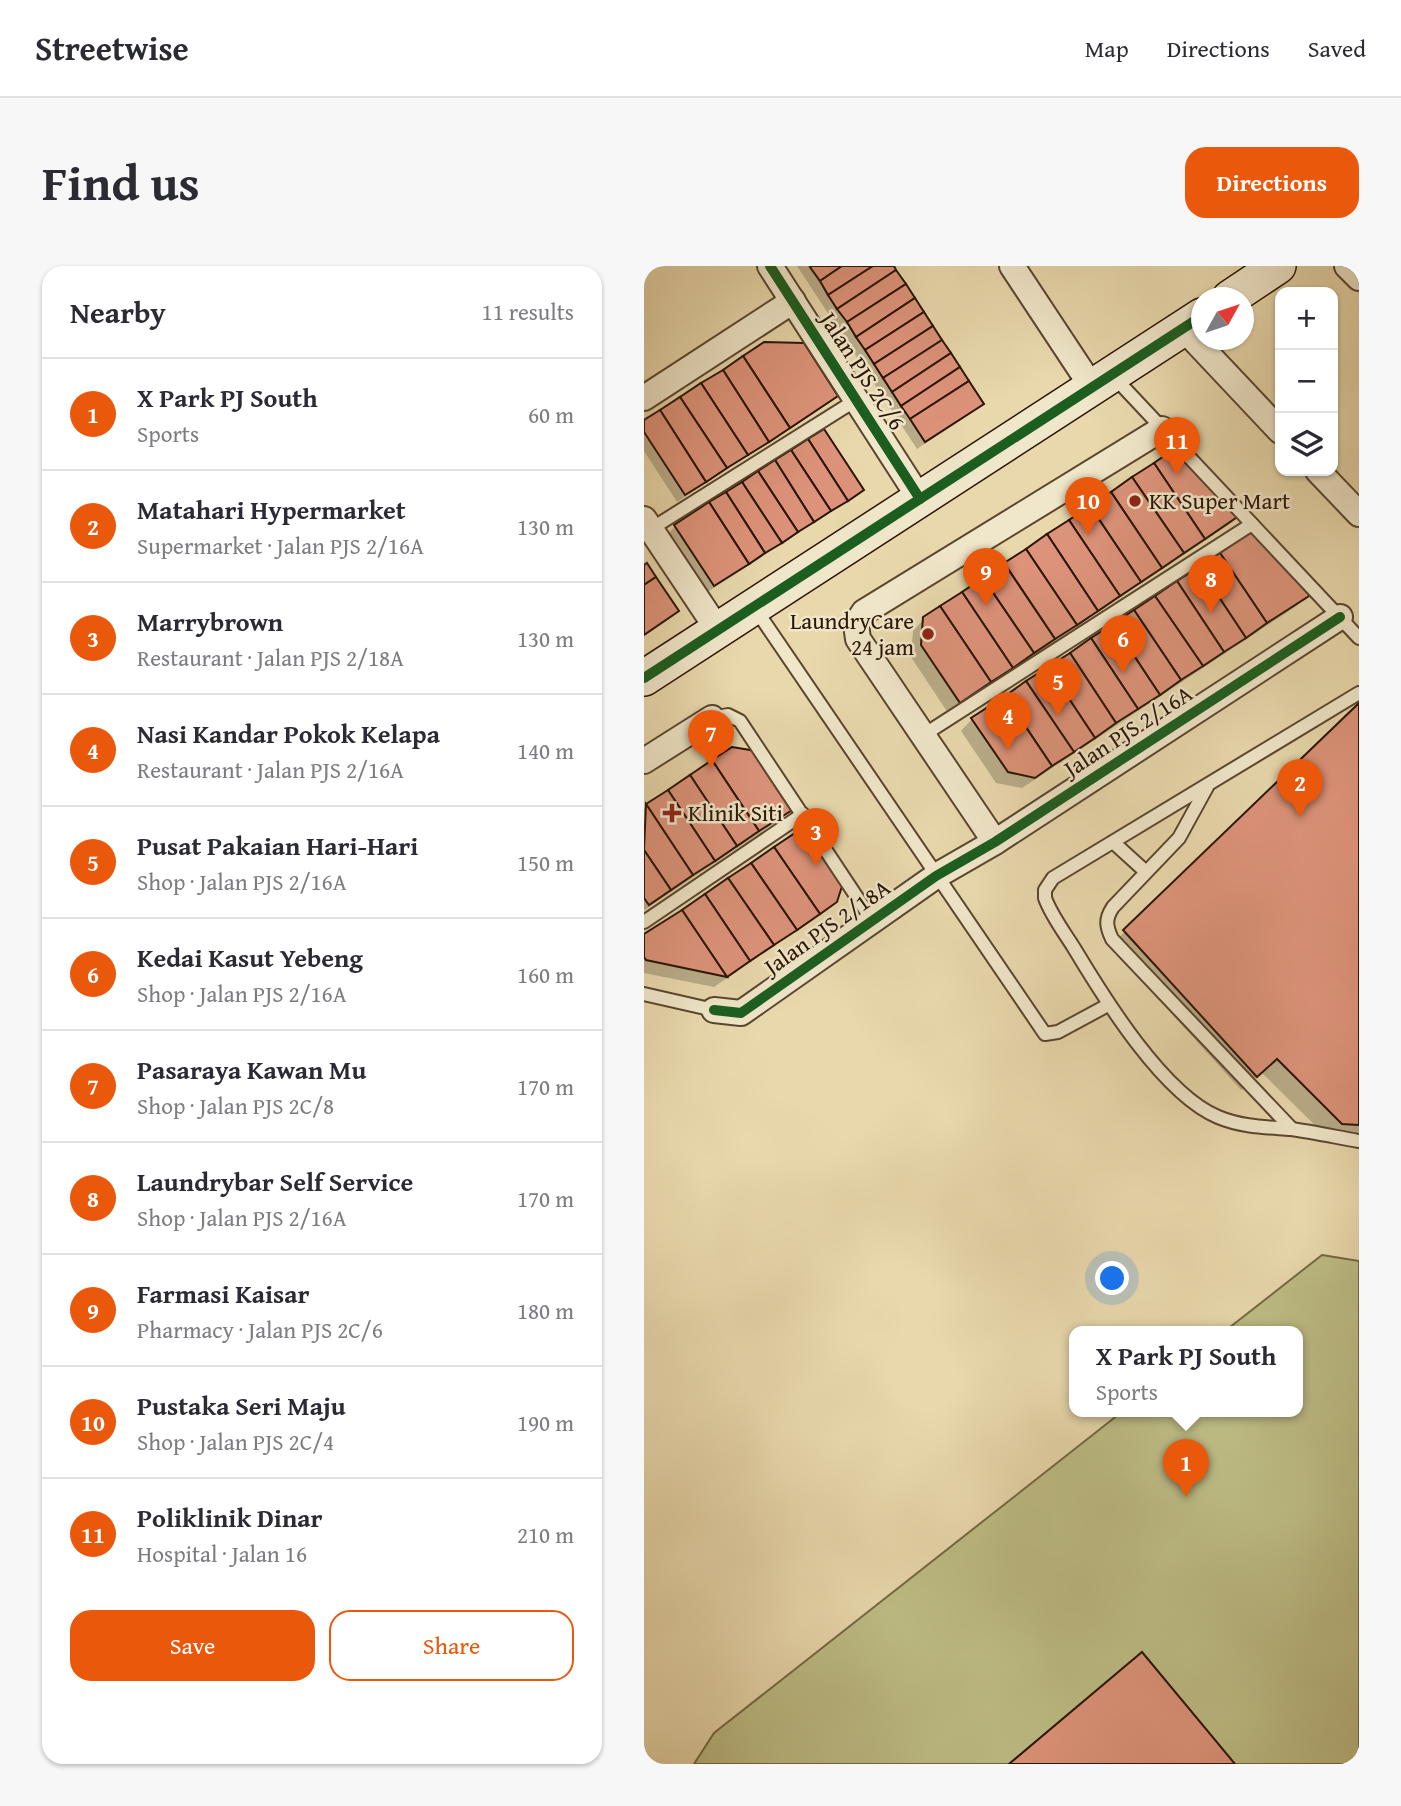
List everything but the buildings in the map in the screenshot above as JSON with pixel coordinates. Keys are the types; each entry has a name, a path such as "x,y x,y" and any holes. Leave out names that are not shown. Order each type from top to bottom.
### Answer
{"street":[{"name":"Jalan PJS 2C/6","path":"770,266 920,499"},
{"path":"1012,266 1102,381"},
{"path":"1347,266 1359,278"},
{"path":"1243,287 1264,270"},
{"path":"644,398 793,301"},
{"path":"644,678 1191,323"},
{"path":"1215,350 1275,425"},
{"path":"995,842 858,639 856,624 859,617 1162,429"},
{"path":"1323,476 1359,514"},
{"path":"647,524 718,630"},
{"name":"Jalan PJS 2/16A","path":"936,876 995,842 1340,617"},
{"path":"644,761 712,718"},
{"name":"Jalan PJS 2/18A","path":"714,1010 741,1013 936,876"}],"lane":[{"path":"1102,381 1162,429 1359,638"},
{"path":"647,524 856,400"},
{"path":"922,736 1252,524"},
{"path":"754,607 1045,1034 1058,1032 1108,1005"},
{"path":"1359,693 1054,878 1045,890 1045,898 1108,1005 1152,1060 1179,1090 1196,1104 1215,1116 1243,1126 1292,1129 1359,1141"},
{"path":"712,718 728,715 740,721 872,920"},
{"path":"1208,785 1179,838 1113,907 1107,917 1106,927 1112,939 1292,1129"},
{"path":"644,922 803,814"},
{"path":"1113,842 1146,872"},
{"path":"644,994 714,1010"}],"shaded area":[{"path":"1322,1255 1359,1261 1359,1764 694,1764 714,1733 1115,1417 1303,1417 1303,1326 1231,1326"}],"cycle path":[{"path":"770,266 920,499"},
{"path":"644,678 1191,323"},
{"path":"714,1010 741,1013 936,876 995,842 1340,617"}],"place":[{"name":"Poliklinik Dinar","path":"1177,475"},
{"name":"KK Super Mart","path":"1135,501"},
{"name":"Pustaka Seri Maju","path":"1088,535"},
{"name":"Farmasi Kaisar","path":"986,606"},
{"name":"Laundrybar Self Service","path":"1211,613"},
{"name":"LaundryCare 24 jam","path":"928,634"},
{"name":"Kedai Kasut Yebeng","path":"1123,673"},
{"name":"Pusat Pakaian Hari-Hari","path":"1058,716"},
{"name":"Nasi Kandar Pokok Kelapa","path":"1008,750"},
{"name":"Pasaraya Kawan Mu","path":"711,768"},
{"name":"Klinik Siti","path":"672,813"},
{"name":"Matahari Hypermarket","path":"1300,817"},
{"name":"Marrybrown","path":"816,866"},
{"name":"X Park PJ South","path":"1186,1497"}]}
